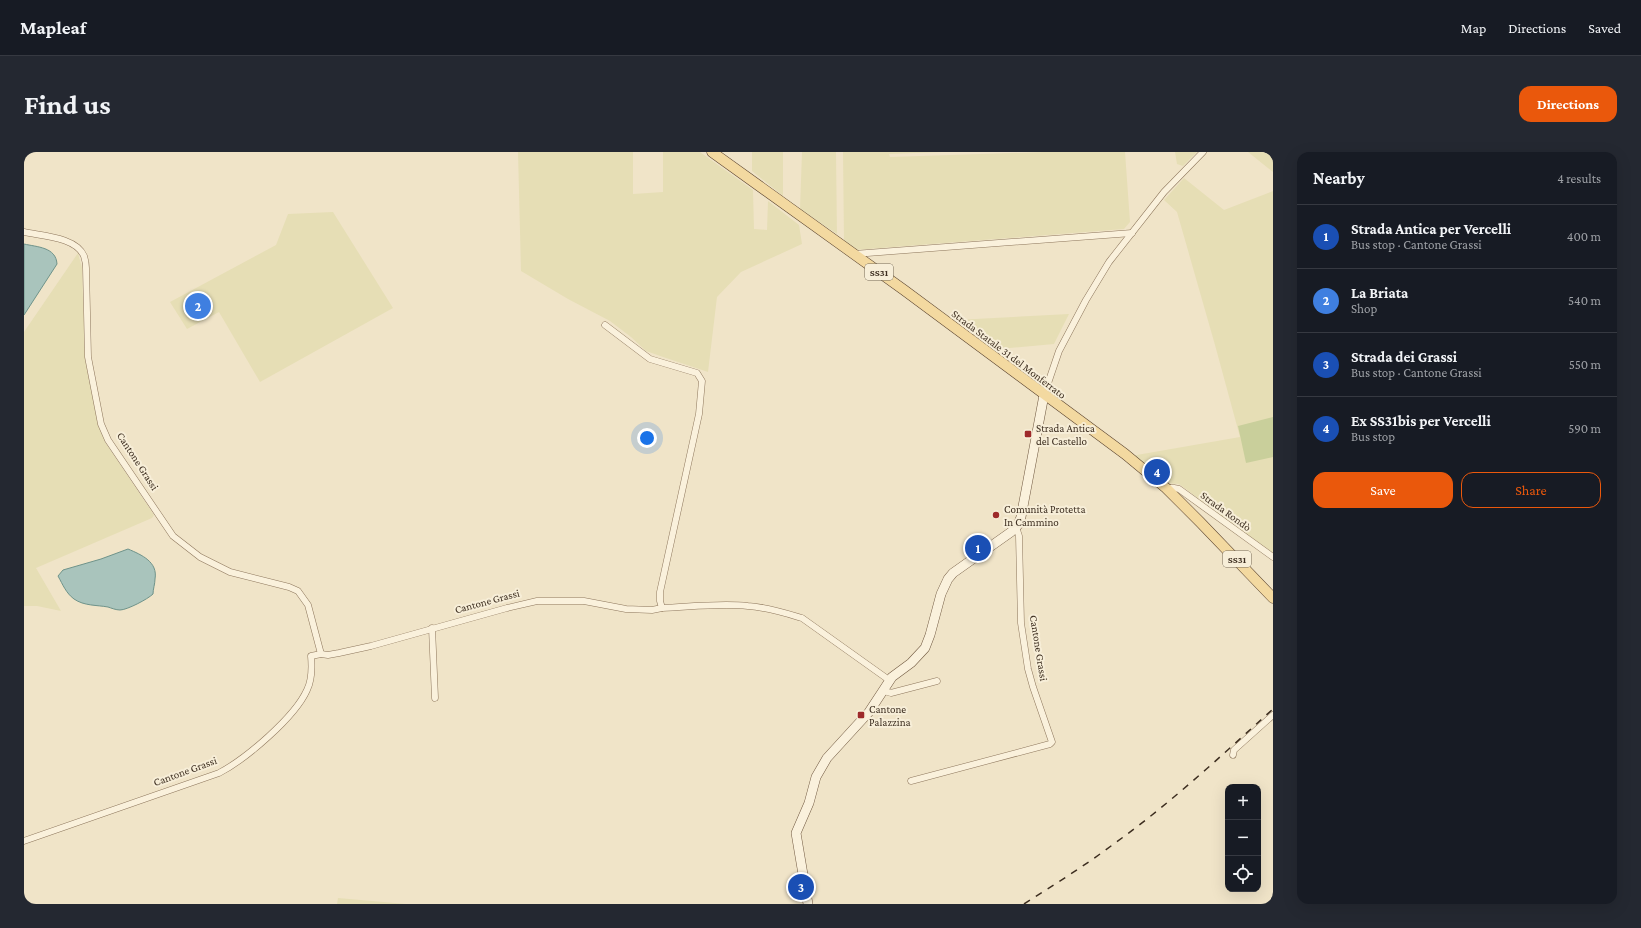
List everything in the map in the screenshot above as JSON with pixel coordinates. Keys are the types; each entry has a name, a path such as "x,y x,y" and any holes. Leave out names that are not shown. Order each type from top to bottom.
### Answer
{"main road":[{"name":"Strada Statale 31 del Monferrato","path":"712,152 854,254 1125,454 1166,488 1273,598"}],"street":[{"path":"1044,395 1059,351 1086,300 1109,262 1164,192 1203,152"},
{"name":"Cantone Grassi","path":"24,232 66,240 76,245 84,255 86,268 88,356 101,424 108,440 173,536 200,558 230,572 289,587 298,591 308,605 321,654"},
{"path":"854,254 1132,234"},
{"path":"605,325 650,360 697,374 702,381 699,414 660,592 662,608"},
{"name":"Cantone Grassi","path":"911,781 1050,744 1052,742 1035,694 1028,668 1021,623 1019,536 1016,528 1021,516 1044,395"},
{"name":"Strada Rondò","path":"1166,488 1179,489 1273,557"},
{"path":"808,904 796,839 798,828 809,803 816,777 821,767 869,712 884,691 889,680 917,659 925,648 941,594 948,579 953,573 1016,528"},
{"name":"Cantone Grassi","path":"24,841 219,773 234,765 250,754 285,720 302,700 310,680 311,656 321,654 328,655 371,646 432,628 536,601 584,601 626,609 652,610 662,608 724,605 749,606 802,618 889,680"},
{"path":"432,628 435,698"},
{"path":"884,691 892,693 937,681"},
{"path":"1233,755 1234,750 1273,715"}],"shaded area":[{"path":"518,152 633,152 633,194 663,192 663,152 700,152 753,190 754,229 767,230 768,201 799,225 802,244 741,272 717,297 708,372 646,351 610,321 568,299 521,271"},
{"path":"752,152 783,152 783,196 752,171"},
{"path":"802,152 836,152 837,234 800,209"},
{"path":"843,152 942,152 889,154 890,157 1044,152 1125,152 1130,222 1124,229 855,250 844,242"},
{"path":"1175,152 1197,152 1183,166 1177,164"},
{"path":"1248,152 1273,152 1273,172"},
{"path":"1184,178 1224,210 1273,191 1273,554 1179,484 1163,483 1131,456 1240,437 1177,212 1164,200"},
{"path":"333,212 393,308 260,382 219,312 187,329 170,302 276,245 288,214"},
{"path":"78,253 82,268 85,360 97,416 105,442 154,515 152,518 36,568 61,611 37,606 24,606 24,332"},
{"path":"1069,314 1054,344 998,349 956,320"},
{"path":"338,898 406,904 337,904"}],"green space":[{"path":"1273,417 1273,457 1246,463 1238,426"}],"water":[{"path":"24,244 40,247 50,251 56,258 57,264 24,315"},
{"path":"128,549 148,560 154,568 155,581 153,594 123,610 86,604 74,599 65,589 58,576 63,570 101,559"}],"railway":[{"path":"1024,904 1093,859 1136,828 1196,778 1273,709"}],"place":[{"name":"La Briata","path":"198,306"},
{"name":"Strada Antica del Castello","path":"1028,434"},
{"name":"Ex SS31bis per Vercelli","path":"1157,472"},
{"name":"Comunità Protetta In Cammino","path":"996,515"},
{"name":"Strada Antica per Vercelli","path":"978,548"},
{"name":"Cantone Palazzina","path":"861,715"},
{"name":"Strada dei Grassi","path":"801,887"}]}
